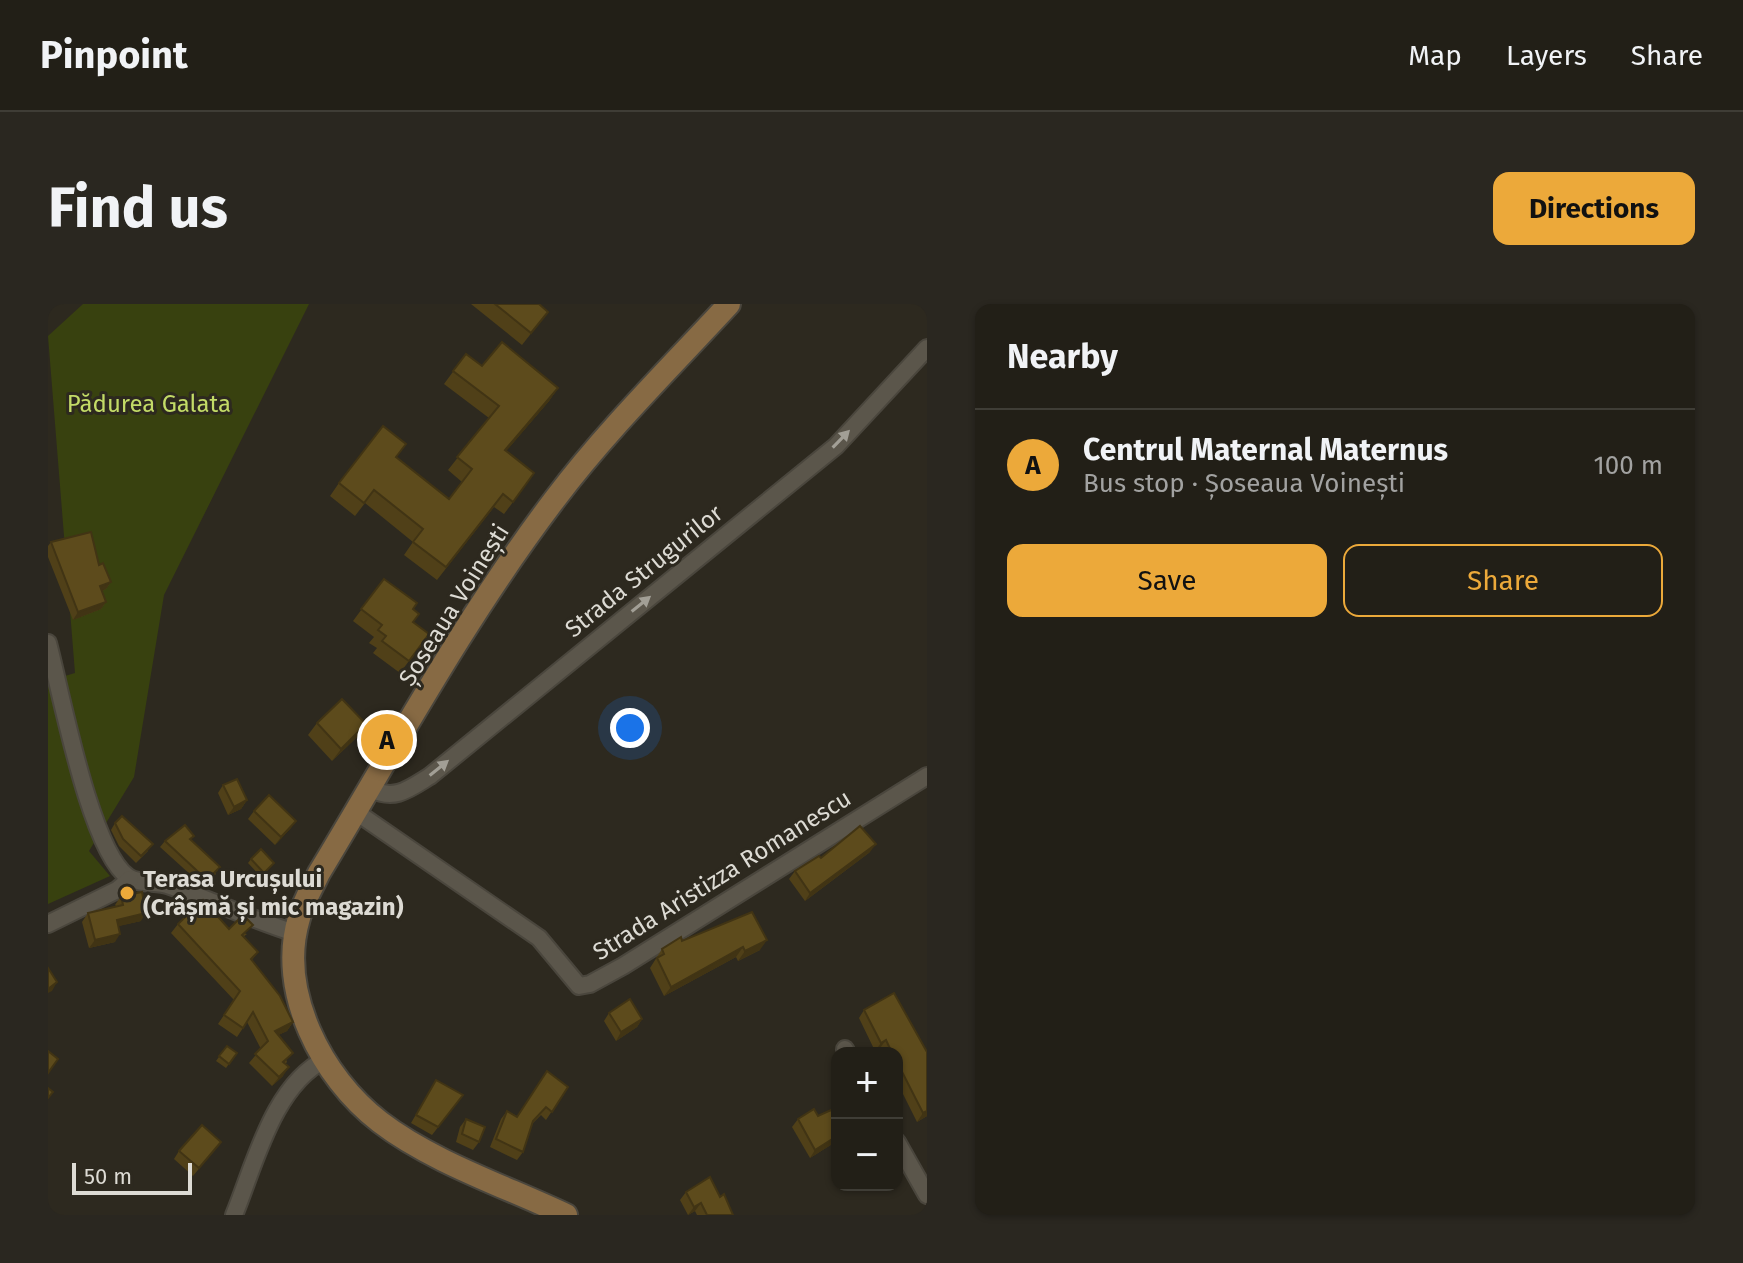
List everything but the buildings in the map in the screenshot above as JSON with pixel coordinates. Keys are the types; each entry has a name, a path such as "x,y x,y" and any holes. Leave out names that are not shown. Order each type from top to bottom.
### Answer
{"main road":[{"name":"Șoseaua Voinești","path":"566,1215 403,1137 359,1104 326,1059 296,992 295,933 303,904 493,587 557,496 729,304"}],"street":[{"name":"Strada Strugurilor","path":"371,789 385,796 400,794 430,776 836,446 927,348"},
{"path":"48,643 89,801 104,842 130,879 166,884 295,933"},
{"name":"Strada Aristizza Romanescu","path":"356,812 539,938 579,986 590,984 623,966 927,776"},
{"path":"48,924 117,890 130,879"},
{"path":"234,1215 290,1090 313,1066 326,1059"},
{"path":"903,1153 927,1195"}],"green space":[{"name":"Pădurea Galata","path":"83,304 309,304 164,595 134,777 89,851 110,876 48,904 48,681 75,673 48,336"}],"place":[{"name":"Centrul Maternal Maternus","path":"387,740"},
{"name":"Terasa Urcușului (Crâșmă și mic magazin)","path":"127,893"}]}
